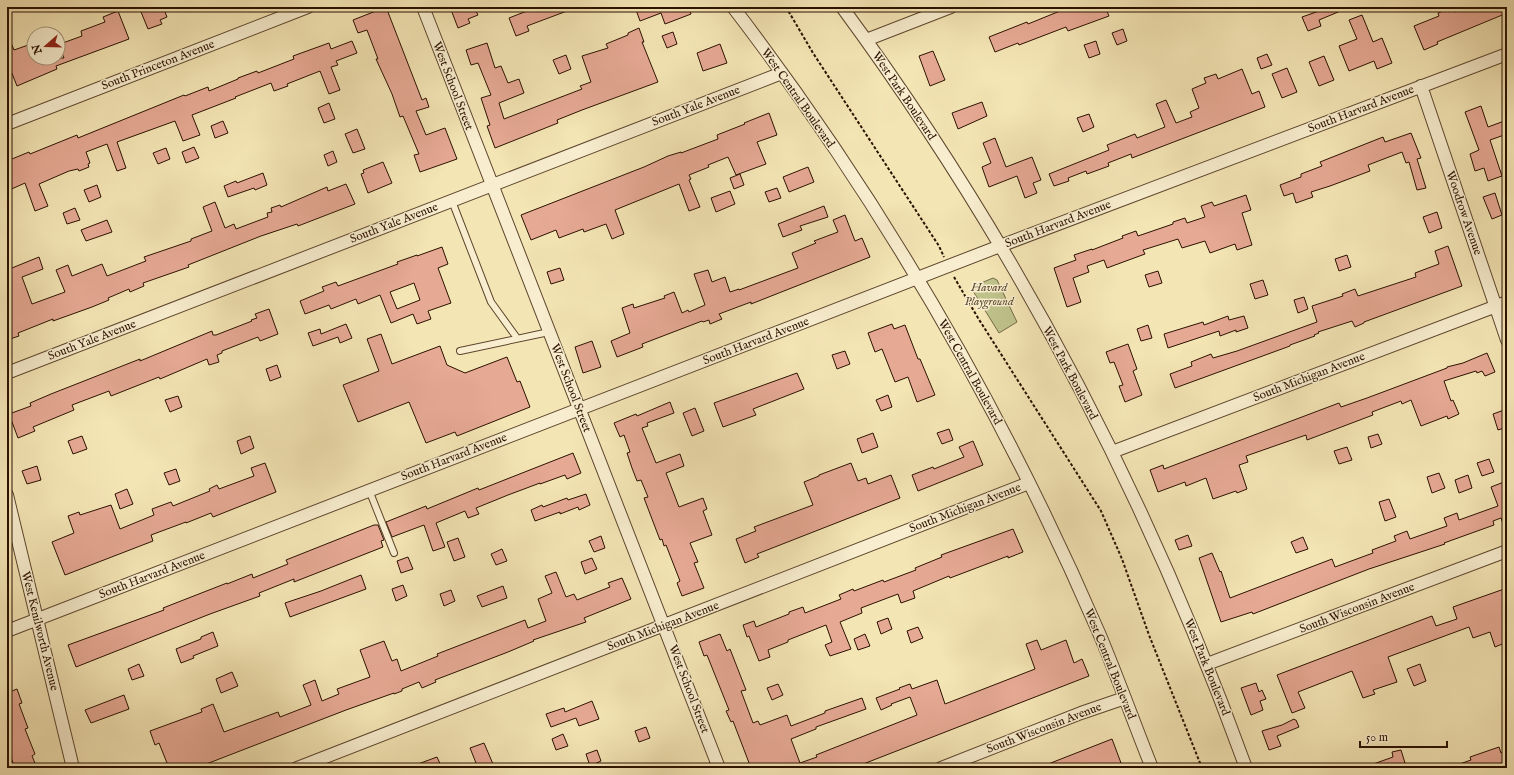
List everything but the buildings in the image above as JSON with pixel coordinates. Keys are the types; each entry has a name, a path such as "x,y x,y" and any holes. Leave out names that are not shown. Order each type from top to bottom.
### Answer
{"street":[{"name":"South Princeton Avenue","path":"7,124 308,7"},
{"name":"West School Street","path":"423,7 719,768"},
{"name":"West Central Boulevard","path":"733,7 782,73 850,172 917,279 966,364 1029,483 1100,635 1152,768"},
{"name":"West Park Boulevard","path":"842,7 938,147 1000,246 1058,348 1112,452 1161,557 1207,664 1246,768"},
{"path":"866,40 951,7"},
{"name":"South Harvard Avenue","path":"7,631 1000,246 1507,54"},
{"name":"South Yale Avenue","path":"7,373 782,73"},
{"name":"Woodrow Avenue","path":"1421,86 1501,304 1507,340"},
{"name":"South Michigan Avenue","path":"1112,452 1501,304"},
{"name":"South Michigan Avenue","path":"297,768 1029,483"},
{"name":"West Kenilworth Avenue","path":"7,495 73,768"},
{"name":"South Wisconsin Avenue","path":"1207,664 1507,551"},
{"name":"South Wisconsin Avenue","path":"941,768 1081,713 1125,698"}],"lane":[{"path":"452,201 490,302 517,338"},
{"path":"460,351 549,332"},
{"path":"369,490 394,553"}],"path":[{"path":"786,7 821,65 939,246 946,261"},
{"path":"952,273 978,318 1101,511 1122,559 1149,635 1202,768"}],"green space":[{"name":"Havard Playground","path":"993,278 997,280 1017,322 999,333 973,291 974,286"}]}
